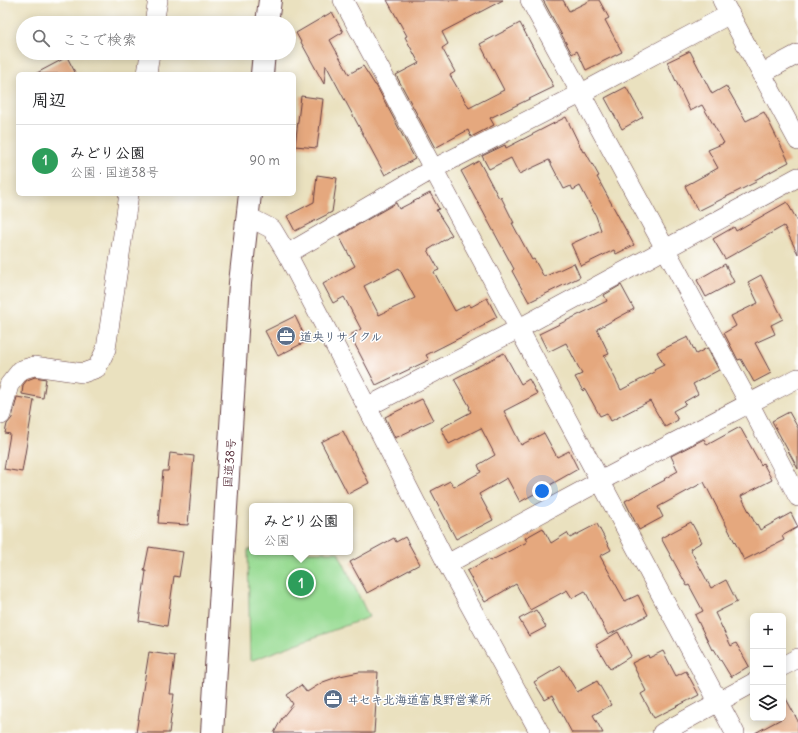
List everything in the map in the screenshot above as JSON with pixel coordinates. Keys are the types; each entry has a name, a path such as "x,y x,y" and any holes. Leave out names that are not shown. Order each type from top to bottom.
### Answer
{"highway":[{"path":"268,16 270,0"},
{"path":"262,72 263,60"},
{"name":"国道38号","path":"212,733 240,283 250,196"}],"street":[{"path":"155,16 158,0"},
{"path":"343,0 735,733"},
{"path":"530,0 664,249 750,404 798,496"},
{"path":"287,254 433,168 580,94 726,7 798,142"},
{"path":"761,74 798,54"},
{"path":"147,72 149,60"},
{"path":"367,407 518,329 798,177"},
{"path":"1,415 9,385 21,370 34,366 83,373 96,368 106,349 129,196"},
{"path":"247,216 272,228 287,254 367,407 446,564 540,733"},
{"path":"446,564 600,481 798,378"},
{"path":"786,664 798,658"},
{"path":"662,733 750,685"}],"green space":[{"path":"248,550 249,555 339,555 369,617 250,661"}],"building":[{"path":"387,0 503,0 442,32 448,44 442,48 455,72 450,75 469,108 504,90 480,44 520,23 554,87 490,118 494,125 471,137 468,130 435,148 396,75 419,63 405,37 407,36"},
{"path":"543,0 563,0 569,11 591,0 599,0 609,18 605,20 622,52 586,70 577,51 572,54"},
{"path":"332,12 343,32 330,40 349,74 363,66 376,85 415,159 385,175 326,65 324,84 296,33"},
{"path":"690,51 712,94 726,86 746,121 764,112 789,162 755,180 756,182 698,211 685,186 718,168 708,150 724,143 702,105 690,111 667,62"},
{"path":"61,60 69,60 75,72 39,72"},
{"path":"626,87 643,117 622,129 605,98"},
{"path":"301,96 323,99 317,148 296,146"},
{"path":"566,117 583,152 585,151 599,176 597,177 634,245 616,254 614,250 581,266 571,244 601,230 596,216 580,186 573,190 571,186 564,189 549,160 519,174 511,158 489,169 482,156 505,145 506,148"},
{"path":"479,161 499,198 501,197 514,223 512,223 532,260 534,259 544,277 574,263 580,277 529,302 512,271 514,269 461,171"},
{"path":"317,175 337,178 332,212 295,231 287,216 314,202"},
{"path":"430,193 439,209 436,210 452,235 428,250 439,270 434,272 455,311 469,304 471,307 487,298 497,317 484,324 485,325 426,355 429,360 376,385 350,335 361,329 344,297 333,303 323,284 355,266 339,236 396,203 399,209","holes":["399,268 415,298 379,315 364,286"]},
{"path":"787,202 798,222 798,254 784,226 725,259 713,239 734,227 736,231"},
{"path":"725,264 734,282 706,297 697,280"},
{"path":"761,275 783,319 771,325 775,334 755,343 771,373 754,382 741,359 738,360 724,333 736,326 731,316 758,303 748,282"},
{"path":"621,285 634,309 597,329 609,354 604,356 621,390 655,372 654,370 664,365 657,352 688,337 696,354 707,348 719,370 693,384 698,394 684,402 686,404 673,411 678,420 665,427 650,401 611,421 607,413 600,416 585,389 583,391 575,377 582,374 566,343 548,352 539,334 607,301 604,295"},
{"name":"道央リサイクル","path":"295,316 307,341 278,356 265,331"},
{"path":"504,353 521,384 529,379 537,394 504,411 521,445 544,433 557,457 569,451 578,469 520,502 507,478 479,494 493,520 456,539 431,491 450,481 454,487 481,472 478,465 495,455 481,428 449,444 441,428 471,412 470,407 454,379"},
{"path":"35,377 46,379 43,398 22,394 23,385 27,380"},
{"path":"17,397 34,400 22,472 4,469 10,434 5,433 7,424 12,418"},
{"path":"422,399 433,420 395,438 385,417"},
{"path":"789,412 798,428 798,469 772,421"},
{"path":"740,427 761,465 763,463 772,480 741,496 756,525 757,524 760,530 791,513 798,527 782,536 784,540 744,560 704,482 658,507 663,517 639,530 625,501 665,480 664,479 678,471 671,456 704,439 707,445"},
{"path":"343,431 369,483 348,494 321,442"},
{"path":"170,453 194,456 188,525 158,523 163,471 168,471"},
{"path":"691,522 702,542 690,549 711,588 726,580 737,602 715,613 731,646 736,643 749,666 731,677 714,649 712,650 695,615 703,611 689,585 687,586 661,538"},
{"path":"597,524 611,550 600,556 625,601 638,595 648,615 608,635 585,591 572,598 567,590 530,610 516,584 485,602 467,571 489,559 490,561 527,542 525,538 543,528 551,543 567,533 570,538"},
{"path":"405,537 420,564 367,593 350,562 394,538 396,542"},
{"path":"149,547 183,552 179,577 174,576 167,626 139,621 146,571 144,571"},
{"path":"536,610 546,627 529,636 519,619"},
{"path":"618,632 631,656 610,669 596,645"},
{"path":"663,651 676,676 686,671 699,695 654,718 641,694 646,691 632,663 648,655 649,658"},
{"path":"149,652 175,656 170,694 174,694 169,733 136,733"},
{"path":"561,666 577,692 597,681 611,705 593,715 603,733 572,733 552,696 545,700 534,682"},
{"name":"ヰセキ北海道富良野営業所","path":"359,672 378,672 374,733 274,733 282,718 293,704 287,695 301,685 307,692 323,682 340,676"},
{"path":"786,699 798,721 798,733 755,733 777,721 786,721"}],"place":[{"name":"道央リサイクル","path":"286,336"},
{"name":"みどり公園","path":"301,583"},
{"name":"ヰセキ北海道富良野営業所","path":"333,699"}]}
